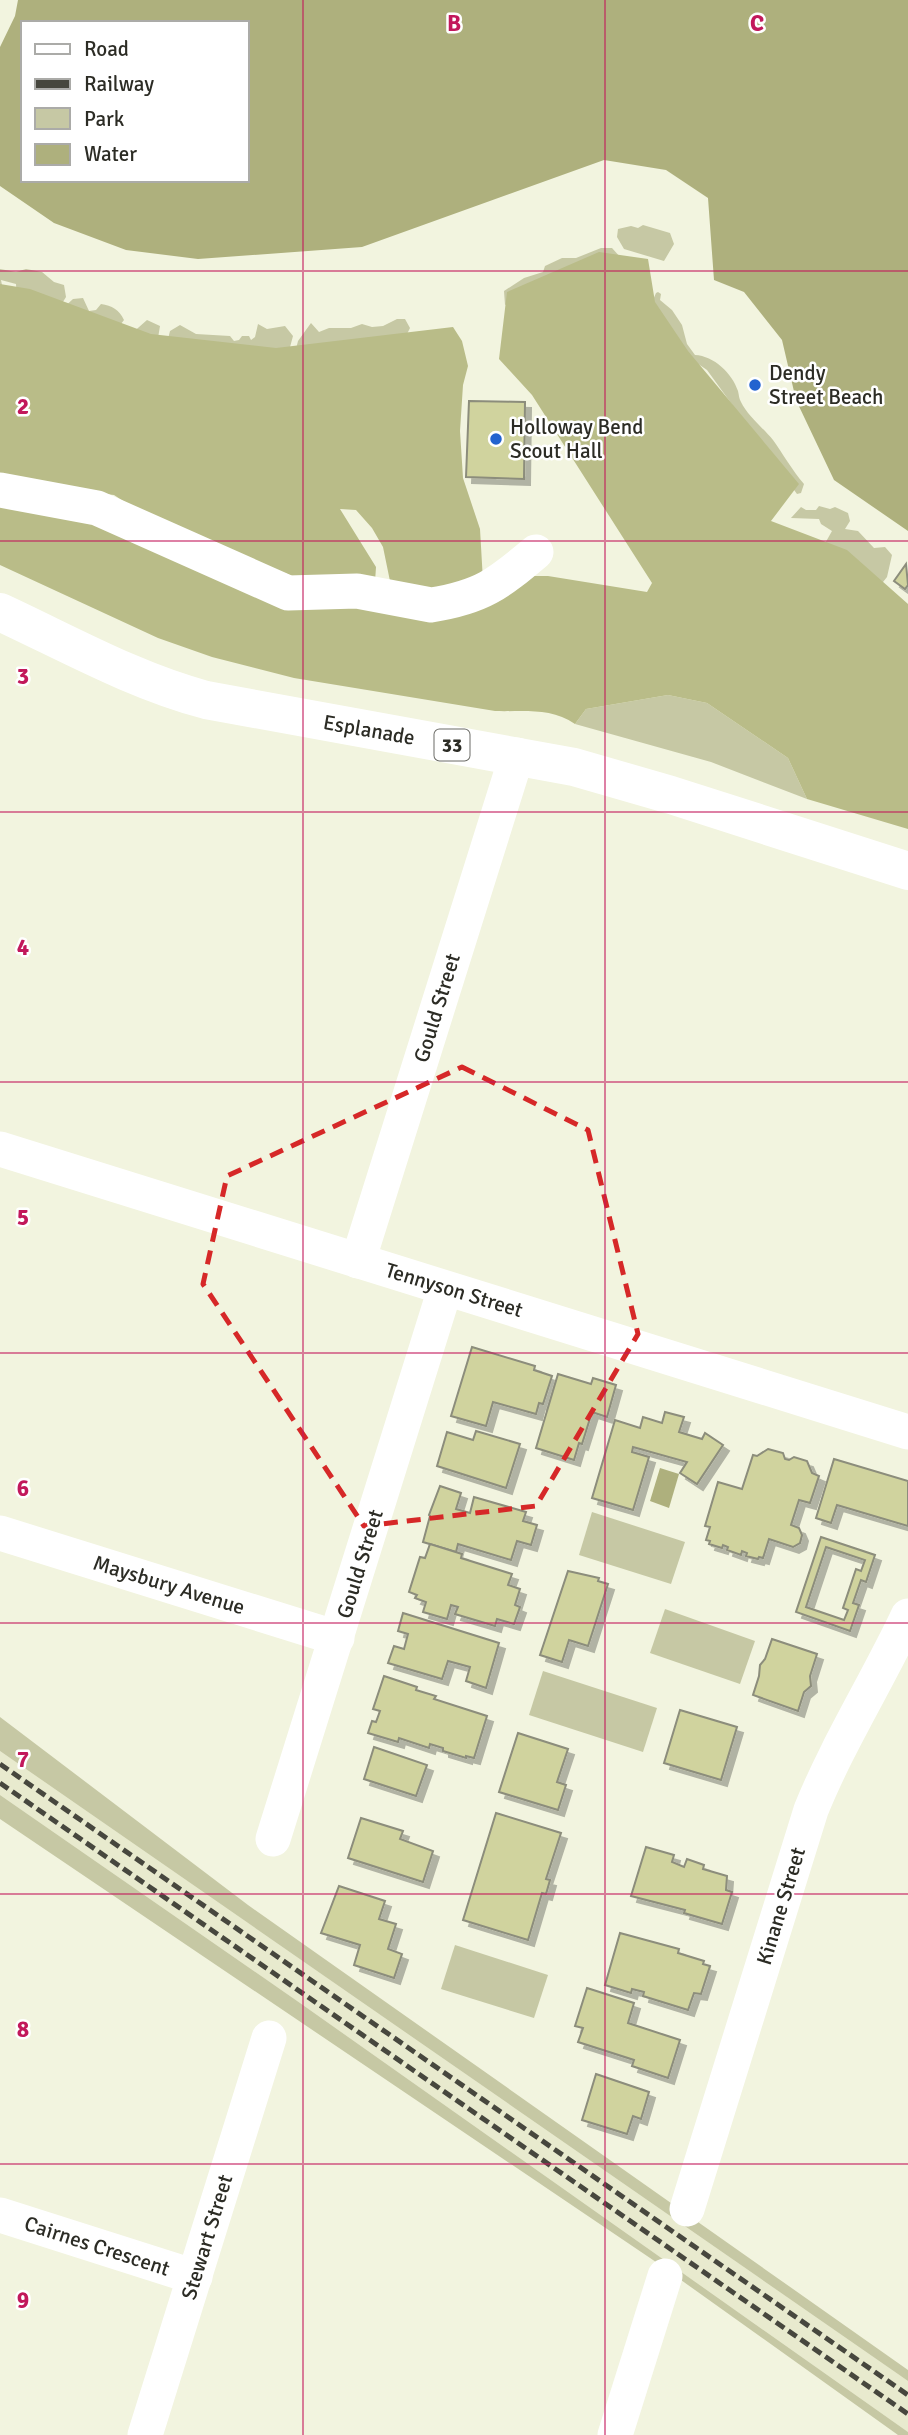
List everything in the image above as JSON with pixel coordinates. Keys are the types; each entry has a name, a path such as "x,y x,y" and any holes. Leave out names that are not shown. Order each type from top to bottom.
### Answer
{"main road":[{"name":"Esplanade","path":"0,611 141,678 184,694 574,767 659,791 908,871"}],"street":[{"path":"0,490 97,508 288,593 357,591 431,605 480,593 506,577 536,552"},
{"name":"Gould Street","path":"358,1261 517,755"},
{"name":"Tennyson Street","path":"0,1149 908,1432"},
{"name":"Gould Street","path":"273,1839 445,1289"},
{"name":"Maysbury Avenue","path":"0,1532 337,1638"},
{"name":"Kinane Street","path":"687,2209 811,1810 825,1776 908,1616"},
{"name":"Stewart Street","path":"145,2435 269,2038"},
{"name":"Cairnes Crescent","path":"0,2215 195,2277"},
{"path":"615,2435 665,2276"}],"highlighted area":[{"path":"462,1067 588,1130 638,1334 536,1506 364,1526 203,1284 227,1176"}],"shaded area":[{"path":"599,252 648,259 655,302 688,351 799,484 771,521 847,550 908,604 908,829 807,799 788,758 707,703 668,695 586,709 575,724 546,713 495,711 294,678 212,657 158,638 0,565 0,497 112,520 320,605 530,576 548,576 647,592 652,583 532,395 499,359 507,292"},
{"path":"0,284 30,289 151,334 276,348 453,327 462,341 468,366 463,385 460,431 463,478 480,529 483,581 430,591 391,586 383,547 372,528 356,510 340,509 376,567 375,582 317,586 152,520 114,495 0,482"},
{"path":"0,1751 908,2381 908,2432 0,1795"}],"green space":[{"path":"643,225 670,233 674,244 664,261 624,249 617,237 618,229 631,226 638,228"},
{"path":"601,248 612,248 621,258 505,305 504,291 524,278 543,272 545,266 562,258 576,258"},
{"path":"0,269 42,272 54,282 64,285 66,297 61,305 17,301 16,284 1,280 3,290 0,289"},
{"path":"658,292 661,294 660,300 672,310 682,325 687,344 695,355 715,362 731,378 744,407 773,440 804,484 801,493 797,494 707,370 688,357 653,300"},
{"path":"83,298 89,311 96,310 101,304 105,305 112,307 124,320 117,329 60,311 73,299"},
{"path":"397,319 405,319 410,328 406,336 293,361 298,341 311,323 319,332 329,328 351,328 362,324 383,326"},
{"path":"147,320 160,326 158,338 168,339 170,331 180,325 196,334 230,336 234,341 242,336 249,336 251,340 255,337 258,324 267,329 285,326 293,336 286,362 130,335"},
{"path":"819,506 830,509 835,507 848,513 850,521 845,529 858,531 874,548 885,547 892,555 887,577 879,587 823,547 832,531 821,524 819,519 791,518 801,507 816,510"},
{"path":"668,695 707,703 788,758 807,799 711,762 575,724 586,709"},
{"path":"592,1512 685,1542 671,1584 579,1555"},
{"path":"665,1609 755,1641 740,1684 650,1653"},
{"path":"543,1671 657,1708 643,1752 529,1715"},
{"path":"0,1717 248,1905 908,2370 908,2381 0,1751"},
{"path":"0,1795 300,2003 908,2432 908,2435 898,2435 653,2260 0,1819"},
{"path":"455,1945 548,1975 534,2018 441,1989"}],"water":[{"path":"18,0 908,0 908,531 834,480 796,400 782,340 744,292 714,280 708,198 666,170 604,160 362,247 198,259 126,250 54,223 0,186 0,47 15,16"},
{"path":"660,1468 679,1474 669,1508 650,1501"}],"building":[{"name":"Holloway Bend Scout Hall","path":"469,401 525,402 524,479 466,477"},
{"path":"906,564 908,585 905,589 894,581"},
{"path":"472,1347 535,1366 534,1370 552,1376 543,1404 539,1403 536,1414 493,1402 486,1426 451,1416"},
{"path":"558,1374 591,1384 593,1378 616,1385 607,1417 592,1412 574,1460 536,1448"},
{"path":"665,1412 684,1417 679,1432 702,1439 705,1433 723,1445 697,1484 680,1473 687,1462 633,1447 632,1452 649,1457 633,1510 592,1498 615,1420 640,1428 643,1417 662,1423"},
{"path":"476,1431 520,1444 506,1488 437,1466 447,1432 473,1440"},
{"path":"768,1449 783,1453 785,1459 794,1457 807,1461 812,1473 819,1476 810,1503 799,1500 791,1525 799,1528 802,1535 800,1543 793,1547 769,1539 763,1558 758,1559 746,1556 747,1553 742,1551 741,1555 727,1550 728,1547 723,1545 722,1548 709,1544 710,1541 706,1540 710,1527 705,1526 718,1482 742,1489 753,1455 757,1456"},
{"path":"834,1459 908,1481 908,1526 837,1505 831,1523 816,1518"},
{"path":"440,1486 461,1493 456,1509 470,1513 474,1497 526,1512 523,1521 537,1525 531,1545 517,1541 511,1560 458,1544 456,1552 423,1542 429,1515"},
{"path":"821,1537 875,1555 866,1582 861,1580 853,1603 859,1605 850,1631 796,1612","holes":["826,1547 865,1560 861,1571 856,1569 843,1608 848,1610 844,1620 806,1607"]},
{"path":"430,1544 462,1554 461,1558 512,1574 508,1585 520,1589 515,1605 520,1607 514,1624 497,1619 495,1626 455,1614 458,1607 451,1605 447,1619 423,1612 426,1602 415,1598 417,1595 409,1592 420,1557 425,1558"},
{"path":"568,1571 599,1578 598,1581 608,1584 588,1646 569,1640 562,1662 540,1655"},
{"path":"403,1613 499,1643 486,1688 466,1681 470,1667 448,1661 442,1679 388,1663 394,1646 404,1649 408,1634 398,1631"},
{"path":"772,1639 817,1654 810,1676 811,1686 804,1692 798,1711 753,1695 760,1665"},
{"path":"384,1676 417,1687 416,1690 436,1696 434,1699 487,1716 474,1758 443,1751 443,1748 430,1744 429,1748 399,1738 398,1742 368,1733 372,1721 376,1722 380,1711 373,1709"},
{"path":"680,1710 737,1727 721,1780 664,1763"},
{"path":"518,1733 568,1749 557,1782 566,1785 558,1810 499,1792"},
{"path":"374,1747 427,1765 416,1796 364,1779"},
{"path":"496,1813 561,1833 546,1879 550,1880 546,1894 542,1893 528,1940 463,1920"},
{"path":"361,1818 403,1831 400,1839 433,1851 423,1882 348,1858"},
{"path":"646,1847 674,1855 672,1862 684,1867 687,1859 704,1865 703,1869 727,1876 726,1890 732,1892 722,1924 684,1913 685,1910 631,1896"},
{"path":"339,1886 385,1901 379,1919 396,1924 388,1949 402,1954 394,1978 354,1965 360,1945 321,1933"},
{"path":"620,1933 679,1949 678,1953 704,1961 703,1964 710,1966 701,1994 694,1993 688,2010 643,1996 644,1992 632,1989 631,1993 605,1985"},
{"path":"587,1988 634,2003 628,2023 680,2040 668,2078 632,2066 634,2060 578,2042 583,2028 575,2026"},
{"path":"596,2074 649,2092 641,2119 633,2116 627,2134 582,2120"}],"railway":[{"path":"0,1764 908,2395"},
{"path":"0,1783 908,2414"}],"place":[{"name":"Dendy Street Beach","path":"755,385"},
{"name":"Holloway Bend Scout Hall","path":"496,439"}]}
